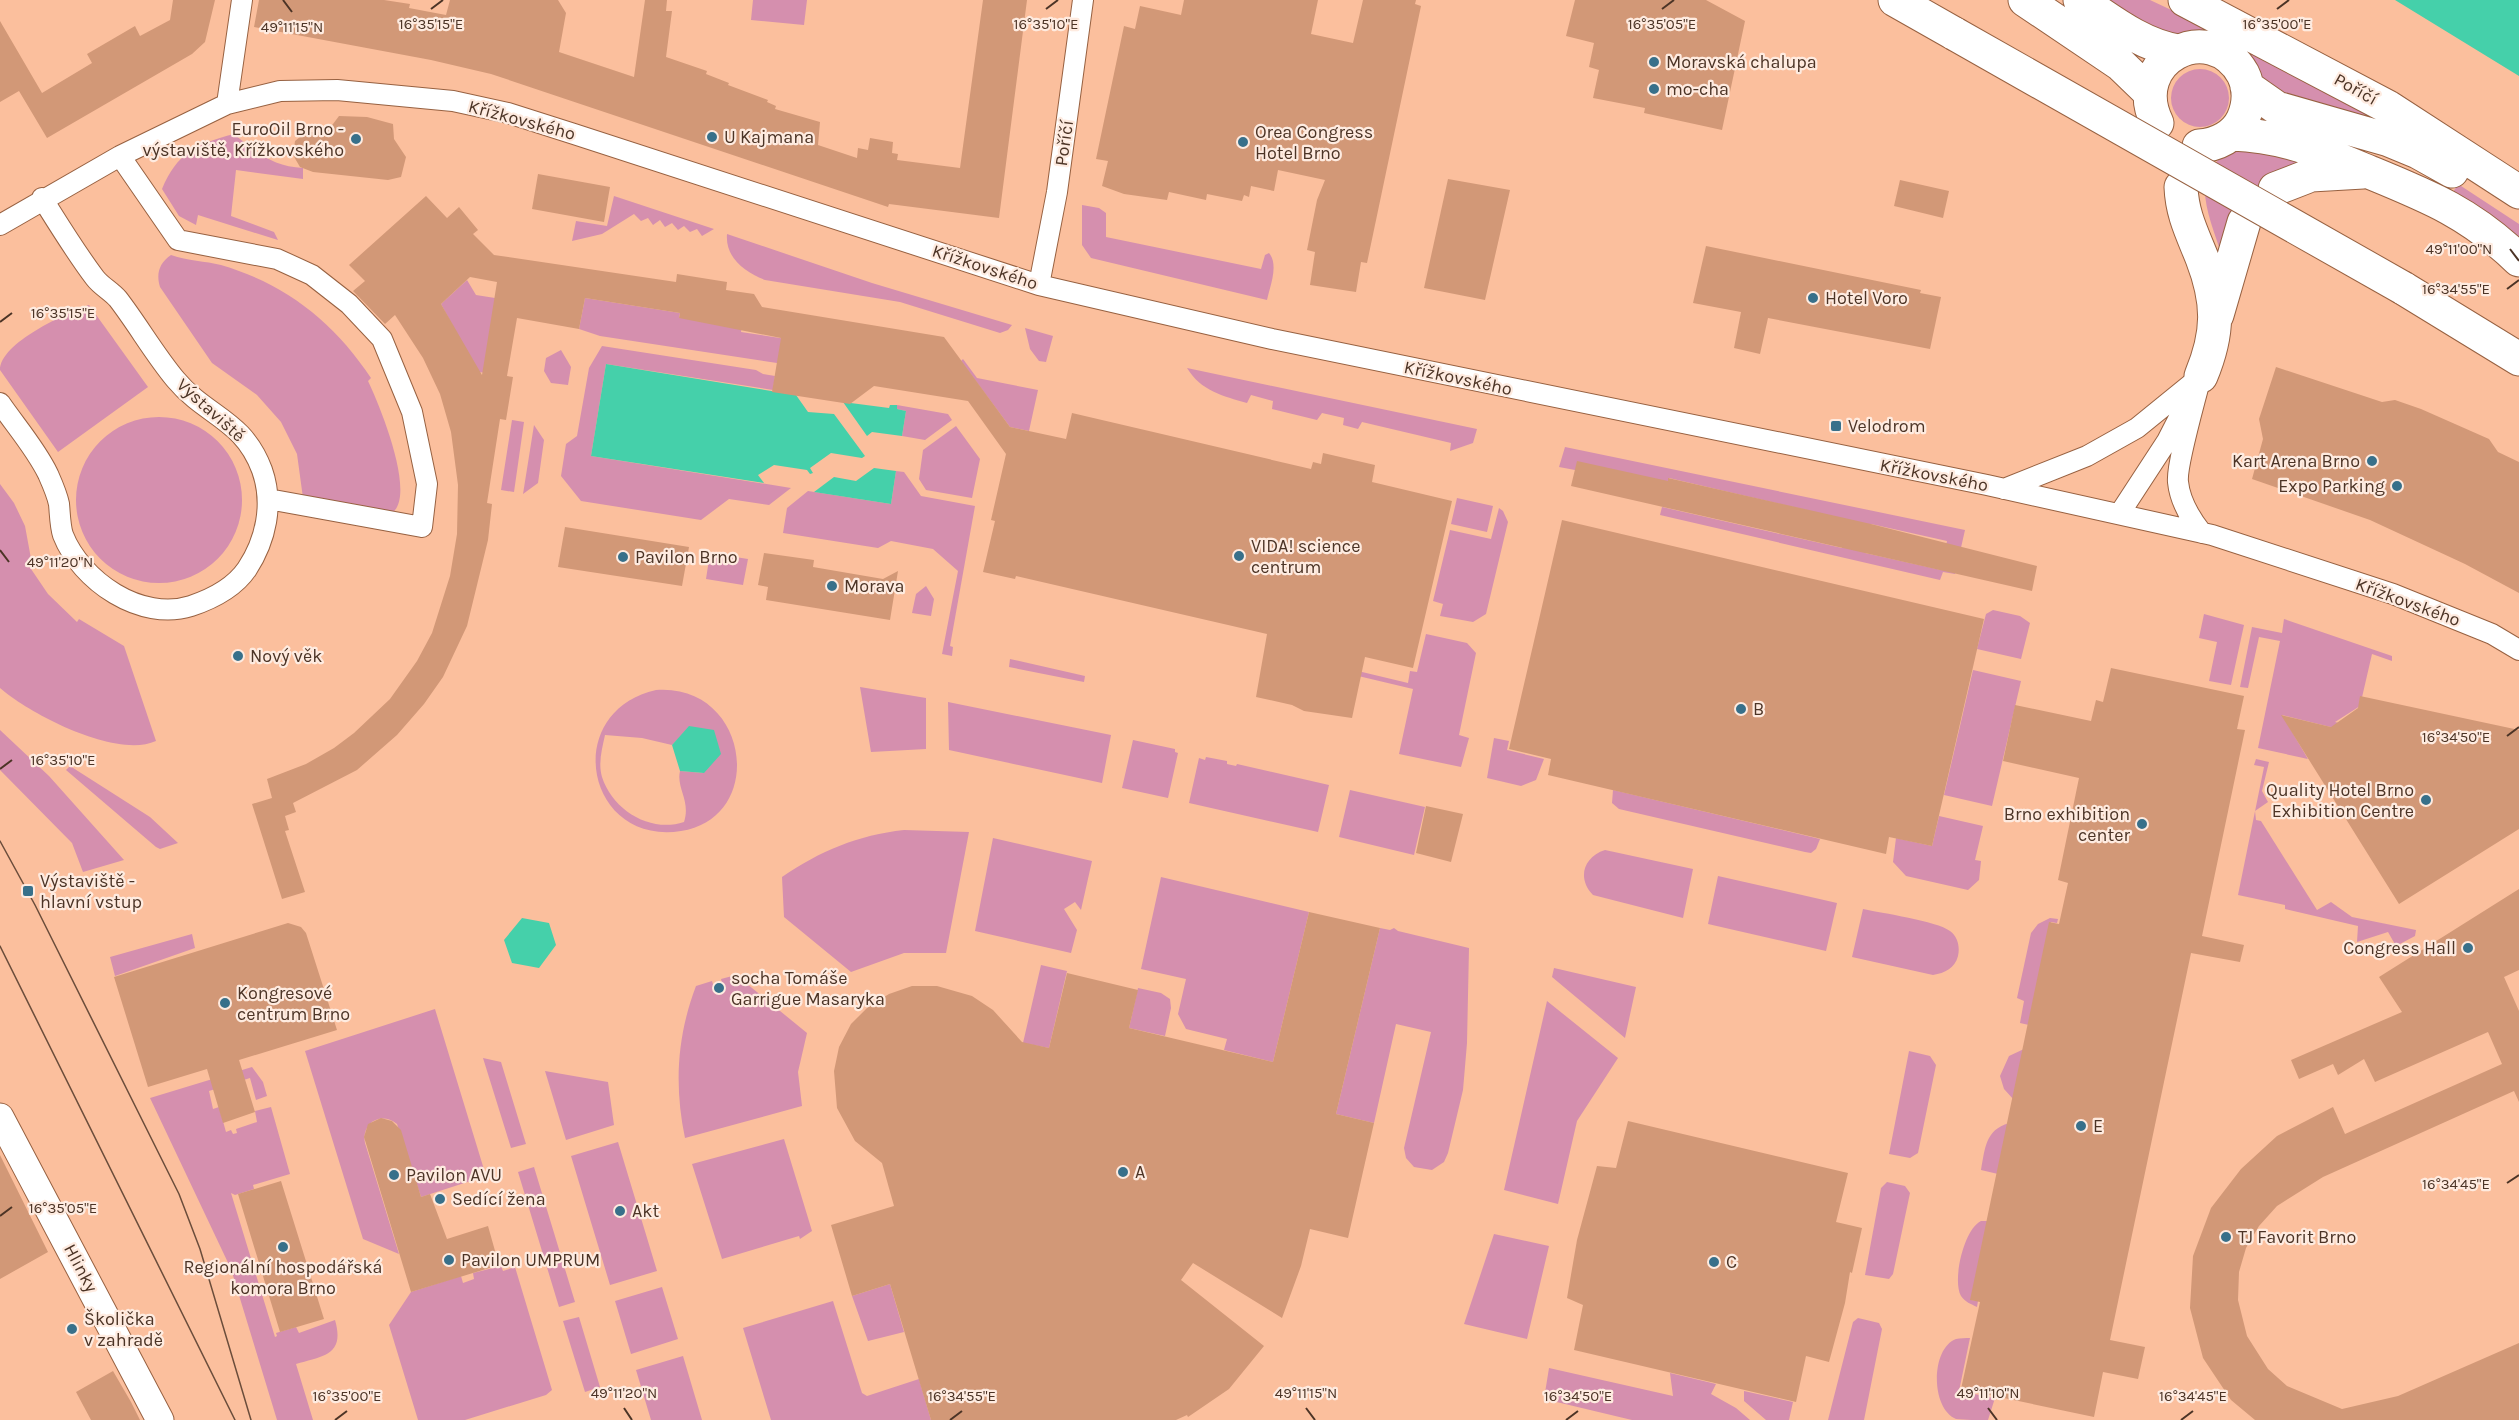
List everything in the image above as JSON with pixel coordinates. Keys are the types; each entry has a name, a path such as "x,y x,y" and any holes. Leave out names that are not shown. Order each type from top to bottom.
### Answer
{"highway":[{"path":"1894,0 2403,288 2519,359"},
{"path":"2025,0 2120,63 2153,107 2156,71 2178,51"},
{"path":"2080,0 2129,33 2164,49 2178,51 2197,47 2219,51 2238,67 2247,87 2248,102 2244,117 2232,134 2215,143 2199,146"},
{"name":"Poříčí","path":"2184,0 2388,107 2519,192"},
{"path":"2247,87 2277,108 2389,140 2418,152 2519,215"},
{"path":"2232,134 2276,138 2320,150 2427,194 2469,219 2519,260"},
{"path":"2275,189 2311,175 2368,171"},
{"path":"2181,187 2186,221 2203,260 2216,320"},
{"path":"2201,376 2210,356 2216,320 2244,222"}],"street":[{"path":"227,105 242,0"},
{"name":"Poříčí","path":"1039,285 1057,192 1083,0"},
{"name":"Křížkovského","path":"0,225 42,198 120,156 227,105 280,91 337,90 453,101 508,113 1039,285 1294,344 2120,513 2202,533 2393,594 2492,634 2519,650"},
{"path":"120,156 178,240 277,259 303,271 350,304 382,339 412,412 427,484 422,527 268,499"},
{"name":"Výstaviště","path":"0,403 47,472 58,501 62,533 72,554 101,585 155,610 181,609 204,601 227,589 245,572 257,552 264,532 268,499 263,472 254,450 243,436 216,411 192,396 176,380 116,297 96,280 42,198"},
{"path":"2120,513 2167,441 2201,376"},
{"path":"2201,376 2177,479 2181,497 2190,518 2202,533"},
{"name":"Křížkovského","path":"2004,489 2097,451 2137,428 2201,376"},
{"name":"Hlinky","path":"0,1117 160,1420"}],"shaded area":[{"path":"753,0 807,0 804,25 751,20"},
{"path":"2105,0 2150,0 2214,30 2398,129 2287,99 2169,38"},
{"path":"2200,69 2211,71 2224,82 2229,98 2227,109 2216,122 2200,127 2189,125 2176,114 2171,98 2173,87 2184,74"},
{"path":"234,134 274,162 303,168 303,179 236,170 231,216 274,232 278,240 198,215 196,225 179,216 162,189 181,158 198,146"},
{"path":"2248,147 2310,163 2222,256 2206,205 2207,176 2214,164 2228,154"},
{"path":"2458,184 2519,224 2519,243 2453,192"},
{"path":"614,196 714,229 702,236 697,229 690,232 684,226 678,230 672,223 665,227 660,220 653,225 648,218 641,221 634,214 602,234 572,241 576,221 607,226"},
{"path":"1082,205 1099,208 1106,213 1106,237 1261,269 1265,255 1269,253 1274,269 1267,300 1091,258 1082,245"},
{"path":"727,234 872,283 1012,325 1008,330 1000,333 900,302 765,280 750,273 733,257 727,243"},
{"path":"171,255 221,265 267,283 306,308 341,339 371,378 368,381 394,449 400,488 399,503 392,513 303,498 297,454 281,422 257,395 212,363 160,287 158,278 160,269"},
{"path":"467,280 476,295 495,298 488,373 478,372 441,304"},
{"path":"585,298 680,313 679,318 745,307 741,332 793,340 777,363 600,336 579,329"},
{"path":"89,305 148,387 58,452 0,370 3,360 22,340 51,322"},
{"path":"1025,328 1053,336 1046,362 1039,361 1030,349"},
{"path":"602,346 756,370 775,376 773,390 606,364 591,456 791,488 769,505 729,499 701,520 581,501 561,476 566,444 577,436 589,368"},
{"path":"561,350 571,367 568,385 551,383 544,371 546,358"},
{"path":"963,359 977,378 1038,390 1029,431 1010,427 961,361"},
{"path":"1187,368 1477,429 1473,443 1450,451 1451,443 1362,422 1358,429 1343,425 1344,418 1322,413 1317,420 1272,409 1273,401 1251,395 1247,403 1229,398 1213,392 1199,382"},
{"path":"897,405 948,414 952,420 925,440 902,436 906,411 897,409"},
{"path":"159,417 191,423 218,441 236,468 242,500 236,532 218,559 191,577 159,583 127,577 100,559 82,532 76,500 82,468 100,441 127,423"},
{"path":"512,420 524,422 514,492 501,490"},
{"path":"534,425 544,440 538,483 523,494"},
{"path":"956,426 980,459 972,498 926,490 919,479 923,450"},
{"path":"1565,447 1965,530 1955,574 1943,572 1940,580 1660,515 1662,507 1842,548 1849,520 1669,478 1663,503 1575,470 1559,467","holes":["1871,524 1947,541 1941,570 1865,553"]},
{"path":"896,471 904,472 921,496 975,506 950,646 953,647 952,656 942,654 958,571 933,549 891,541 878,548 783,533 787,508 808,491 891,504"},
{"path":"0,484 14,503 25,526 32,564 29,566 48,594 77,622 79,619 124,646 156,741 139,745 119,744 97,739 74,731 31,710 0,688"},
{"path":"1457,498 1493,506 1487,532 1451,524"},
{"path":"1499,508 1508,522 1486,614 1473,622 1440,616 1443,604 1433,601 1450,530 1491,539"},
{"path":"710,553 748,559 743,585 706,579"},
{"path":"926,586 934,599 931,616 912,613 916,594"},
{"path":"1993,610 2020,616 2030,623 2021,659 1977,649 1986,614"},
{"path":"2204,614 2244,625 2231,685 2209,681 2217,642 2199,638"},
{"path":"2284,619 2392,656 2392,661 2372,654 2360,706 2335,722 2353,727 2351,732 2282,715 2308,759 2258,748 2280,641 2259,637 2248,688 2240,687 2252,627 2282,633"},
{"path":"1426,634 1467,643 1476,653 1459,735 1469,738 1461,767 1399,754 1413,689 1333,670 1337,666 1408,683 1410,671 1417,672"},
{"path":"1010,659 1085,676 1084,682 1009,667"},
{"path":"1973,670 2021,681 1992,806 1944,795"},
{"path":"860,687 926,698 926,749 871,752"},
{"path":"656,690 687,693 711,707 728,728 736,753 736,778 727,802 709,821 681,831 649,830 624,818 606,799 597,774 597,748 606,723 626,703","holes":["690,726 704,773 680,771 679,777 686,808 684,822 671,825 646,822 624,809 607,789 600,766 605,735 642,738 672,745"]},
{"path":"948,702 1111,735 1102,783 949,750"},
{"path":"0,730 49,776 124,860 83,872 72,843 0,770"},
{"path":"1494,738 1509,741 1507,750 1544,759 1536,780 1521,786 1487,778"},
{"path":"1133,740 1175,749 1178,753 1168,798 1122,788"},
{"path":"1206,757 1227,761 1227,764 1236,766 1237,764 1329,785 1318,832 1189,803 1199,758 1205,760"},
{"path":"2256,759 2269,762 2262,791 2268,802 2255,811 2264,767 2254,765"},
{"path":"70,766 150,817 178,843 160,849 156,847 66,770"},
{"path":"1350,790 1425,807 1414,855 1339,837"},
{"path":"1613,790 1820,839 1816,849 1811,853 1619,809 1612,803"},
{"path":"2255,811 2256,820 2261,821 2317,910 2331,902 2352,917 2416,930 2415,936 2396,946 2388,932 2357,942 2358,926 2285,909 2285,905 2238,895"},
{"path":"1939,816 1983,826 1975,860 1981,861 1979,880 1968,890 1906,876 1893,862 1896,838 1932,846"},
{"path":"904,830 969,832 946,953 904,953 851,972 784,917 782,877 811,859 855,840"},
{"path":"993,838 1092,861 1081,910 1075,902 1064,909 1077,930 1071,953 975,931"},
{"path":"1605,850 1693,869 1683,918 1593,895 1585,882 1585,869 1592,858"},
{"path":"1718,876 1837,903 1826,951 1708,924"},
{"path":"1161,877 1309,912 1273,1062 1224,1050 1227,1039 1186,1029 1178,1014 1186,979 1141,969"},
{"path":"1863,909 1922,921 1950,931 1957,939 1958,956 1955,964 1933,975 1852,957"},
{"path":"2050,918 2058,919 2057,923 2051,922 2029,1025 2020,1023 2024,1001 2017,998 2031,933 2038,924"},
{"path":"1380,928 1390,930 1394,928 1398,931 1469,948 1467,1043 1463,1090 1448,1153 1444,1162 1432,1170 1414,1167 1406,1158 1404,1148 1431,1032 1396,1024 1374,1123 1336,1114"},
{"path":"192,934 195,948 115,976 110,957"},
{"path":"1041,965 1067,971 1049,1048 1023,1043"},
{"path":"1554,968 1636,987 1625,1038 1552,977"},
{"path":"736,975 807,1033 798,1072 802,1106 685,1138 679,1099 679,1061 690,1005 696,986 712,981 716,994 724,991 721,979"},
{"path":"1138,988 1161,993 1170,999 1171,1008 1165,1036 1129,1028"},
{"path":"1547,1001 1618,1058 1577,1121 1558,1204 1504,1190"},
{"path":"435,1009 486,1176 421,1197 397,1124 391,1120 379,1119 369,1125 366,1130 365,1143 399,1254 363,1239 305,1051"},
{"path":"2024,1049 2014,1100 2004,1089 2000,1076 2009,1056"},
{"path":"1909,1051 1930,1056 1936,1065 1918,1153 1910,1158 1889,1154"},
{"path":"483,1058 501,1062 526,1144 511,1148"},
{"path":"252,1067 263,1082 267,1096 256,1100 250,1078 209,1091 213,1109 219,1107 226,1132 231,1130 233,1134 237,1133 236,1129 257,1122 255,1111 271,1107 290,1174 253,1185 254,1189 235,1195 231,1193 275,1337 276,1333 296,1327 299,1333 335,1320 337,1341 330,1352 296,1364 313,1420 277,1420 231,1269 150,1098"},
{"path":"545,1071 608,1082 614,1125 566,1140"},
{"path":"2009,1123 1998,1174 1981,1170 1985,1148 1991,1135 2001,1126"},
{"path":"784,1139 812,1231 800,1239 799,1236 722,1259 692,1164"},
{"path":"618,1142 657,1271 610,1285 571,1156"},
{"path":"534,1167 575,1302 559,1307 518,1172"},
{"path":"1887,1182 1905,1186 1910,1193 1893,1274 1889,1279 1865,1275 1881,1188"},
{"path":"1981,1221 1988,1221 1971,1300 1978,1301 1977,1307 1961,1296 1958,1279 1965,1244 1969,1234"},
{"path":"1494,1234 1549,1246 1527,1339 1464,1324"},
{"path":"501,1266 503,1271 515,1267 552,1390 546,1395 465,1420 418,1420 389,1325 411,1292 461,1276 463,1283 474,1279 473,1273"},
{"path":"890,1284 904,1332 868,1341 852,1296"},
{"path":"662,1287 678,1339 631,1354 615,1301"},
{"path":"833,1301 862,1393 867,1396 919,1379 931,1420 771,1420 743,1328"},
{"path":"579,1317 600,1387 585,1392 563,1321"},
{"path":"1858,1318 1879,1323 1882,1329 1864,1420 1828,1420 1853,1322"},
{"path":"1970,1338 1959,1391 1995,1398 1988,1420 1956,1419 1948,1413 1938,1391 1938,1365 1942,1354 1956,1339"},
{"path":"683,1356 702,1420 651,1420 636,1370"},
{"path":"1549,1368 1673,1396 1670,1373 1716,1384 1711,1394 1736,1408 1750,1420 1632,1420 1544,1399"},
{"path":"1744,1391 1793,1402 1789,1420 1766,1420 1744,1401"}],"water":[{"path":"2395,0 2519,0 2519,76"},
{"path":"606,364 796,395 808,412 834,414 865,456 862,458 831,453 810,468 813,473 810,474 807,470 774,465 758,475 764,483 591,456"},
{"path":"843,402 889,408 890,405 897,405 897,409 906,411 902,436 872,432 867,436"},
{"path":"874,468 896,471 891,504 814,492 834,477 856,481"},
{"path":"689,726 714,730 721,754 704,773 680,771 672,745"},
{"path":"522,918 549,923 556,945 539,968 512,963 504,940"}],"building":[{"path":"173,0 215,0 205,42 192,54 47,138 19,91 0,102 0,21 42,93 92,63 87,54 135,26 140,36 170,20"},
{"path":"259,0 384,0 410,4 409,8 446,15 450,0 558,0 566,13 559,52 634,77 645,0 667,0 666,11 672,11 666,57 707,71 706,74 729,83 728,85 768,100 767,102 776,106 775,109 820,122 818,145 857,158 858,148 868,150 870,138 893,142 892,153 898,154 897,160 960,168 983,0 1027,0 999,218 889,204 888,207 491,74 431,60 254,27"},
{"name":"Orea Congress Hotel Brno","path":"1184,0 1318,0 1311,34 1353,43 1363,0 1416,0 1415,4 1421,6 1367,263 1361,262 1356,292 1310,285 1315,252 1307,250 1317,200 1325,180 1278,170 1274,191 1251,186 1249,197 1244,195 1242,201 1207,194 1206,200 1169,192 1167,200 1124,194 1102,186 1108,161 1096,159 1124,26 1135,29 1140,6 1181,15"},
{"path":"1575,0 1706,0 1745,21 1722,130 1644,113 1645,108 1593,98 1599,70 1589,67 1594,43 1566,36"},
{"path":"339,116 367,117 393,124 394,139 406,157 401,177 388,180 313,172 300,167 293,155 295,141 306,132 327,132"},
{"path":"538,174 610,187 604,222 532,209"},
{"path":"1448,179 1510,190 1485,300 1424,288"},
{"path":"1900,180 1949,191 1943,218 1894,206"},
{"path":"426,196 447,218 459,207 478,230 473,234 494,255 676,282 677,274 727,282 726,290 754,294 762,307 944,337 1010,427 1066,439 1072,413 1311,469 1313,462 1321,464 1323,453 1375,465 1372,482 1452,501 1413,668 1365,657 1352,718 1304,711 1292,705 1256,697 1267,634 1016,576 1015,579 983,572 995,521 991,520 1006,454 968,401 874,386 850,404 772,392 781,338 679,318 680,313 585,298 579,329 517,318 507,376 513,377 506,420 500,419 487,503 492,504 488,540 467,626 443,677 424,704 397,735 357,770 293,803 296,812 285,816 289,830 285,831 305,892 282,899 252,804 272,798 267,779 306,764 334,748 354,733 390,699 417,661 432,633 450,576 457,534 458,485 451,432 440,394 423,358 395,315 385,324 353,291 365,281 349,265","holes":["470,277 497,282 482,375 441,304"]},
{"path":"1706,246 1921,290 1920,293 1941,297 1930,349 1768,318 1760,354 1734,348 1741,312 1693,303"},
{"name":"Expo Parking","path":"2276,367 2382,402 2395,400 2421,409 2489,439 2498,452 2519,462 2519,593 2465,564 2370,520 2252,479 2263,439 2259,419"},
{"path":"1577,461 1668,481 1668,478 1871,524 2037,566 2032,591 1571,486"},
{"name":"B","path":"1562,520 1984,619 1932,846 1889,837 1886,854 1548,775 1551,759 1509,749"},
{"name":"Pavilon Brno","path":"565,527 689,547 682,586 558,567"},
{"name":"Morava","path":"764,553 814,560 813,567 883,579 898,571 890,620 766,600 768,587 758,585"},
{"name":"E","path":"2111,668 2244,696 2237,729 2245,730 2202,936 2244,945 2240,962 2191,953 2110,1340 2145,1347 2138,1379 2103,1372 2094,1417 1961,1389 1980,1302 1970,1300 2049,922 2059,924 2068,883 2058,880 2079,778 2003,761 2015,705 2091,721 2096,700 2103,702"},
{"name":"Quality Hotel Brno Exhibition Centre","path":"2360,696 2519,730 2519,829 2399,904 2281,715 2331,727 2358,708"},
{"path":"1426,806 1463,814 1451,862 1416,853"},
{"name":"TJ Favorit Brno","path":"2519,889 2519,970 2504,977 2519,1011 2519,1102 2514,1091 2323,1177 2277,1206 2259,1226 2246,1248 2239,1272 2238,1300 2247,1336 2268,1369 2287,1386 2342,1409 2398,1396 2519,1343 2519,1420 2255,1420 2231,1400 2203,1358 2190,1308 2193,1256 2211,1208 2241,1169 2277,1136 2333,1107 2345,1134 2502,1064 2488,1032 2375,1082 2364,1059 2338,1075 2333,1064 2299,1079 2291,1060 2402,1012 2379,977"},
{"name":"A","path":"1309,912 1380,928 1336,1114 1374,1123 1348,1238 1310,1229 1301,1266 1282,1318 1193,1263 1181,1280 1264,1346 1229,1389 1188,1417 1187,1415 1176,1420 931,1420 890,1284 852,1296 831,1225 894,1206 882,1163 855,1141 837,1108 834,1071 839,1047 851,1024 868,1007 889,994 912,986 937,986 972,996 993,1010 1022,1042 1049,1048 1067,973 1138,990 1129,1028 1273,1062"},
{"name":"Kongresové centrum Brno","path":"288,923 301,927 306,933 337,1030 239,1060 255,1112 223,1123 207,1069 148,1087 114,977"},
{"path":"381,1118 392,1121 401,1130 421,1197 430,1194 447,1239 488,1226 499,1265 411,1292 364,1137 368,1124"},
{"name":"C","path":"1628,1121 1848,1173 1836,1222 1862,1228 1852,1273 1850,1272 1845,1303 1829,1362 1806,1356 1796,1402 1574,1350 1583,1305 1567,1298 1577,1240 1597,1166 1616,1168"},
{"path":"0,1155 48,1252 0,1279"},
{"path":"281,1181 324,1319 280,1332 238,1194"},
{"path":"113,1371 140,1420 91,1420 76,1392"}],"tram line":[{"path":"0,841 35,905 179,1194 200,1249 251,1420"},
{"path":"0,946 235,1420"}],"place":[{"name":"Moravská chalupa","path":"1654,62"},
{"name":"mo-cha","path":"1654,89"},
{"name":"U Kajmana","path":"712,137"},
{"name":"EuroOil Brno - výstaviště, Křížkovského","path":"356,139"},
{"name":"Orea Congress Hotel Brno","path":"1243,142"},
{"name":"Hotel Voro","path":"1813,298"},
{"name":"Velodrom","path":"1836,426"},
{"name":"Kart Arena Brno","path":"2372,461"},
{"name":"Expo Parking","path":"2397,486"},
{"name":"VIDA! science centrum","path":"1239,556"},
{"name":"Pavilon Brno","path":"623,557"},
{"name":"Morava","path":"832,586"},
{"name":"Nový věk","path":"238,656"},
{"name":"B","path":"1741,709"},
{"name":"Quality Hotel Brno Exhibition Centre","path":"2426,800"},
{"name":"Brno exhibition center","path":"2142,824"},
{"name":"Výstaviště - hlavní vstup","path":"28,891"},
{"name":"Congress Hall","path":"2468,948"},
{"name":"socha Tomáše Garrigue Masaryka","path":"719,988"},
{"name":"Kongresové centrum Brno","path":"225,1003"},
{"name":"E","path":"2081,1126"},
{"name":"A","path":"1123,1172"},
{"name":"Pavilon AVU","path":"394,1175"},
{"name":"Sedící žena","path":"440,1199"},
{"name":"Akt","path":"620,1211"},
{"name":"TJ Favorit Brno","path":"2226,1237"},
{"name":"Regionální hospodářská komora Brno","path":"283,1247"},
{"name":"Pavilon UMPRUM","path":"449,1260"},
{"name":"C","path":"1714,1262"},
{"name":"Školička v zahradě","path":"72,1329"}]}
